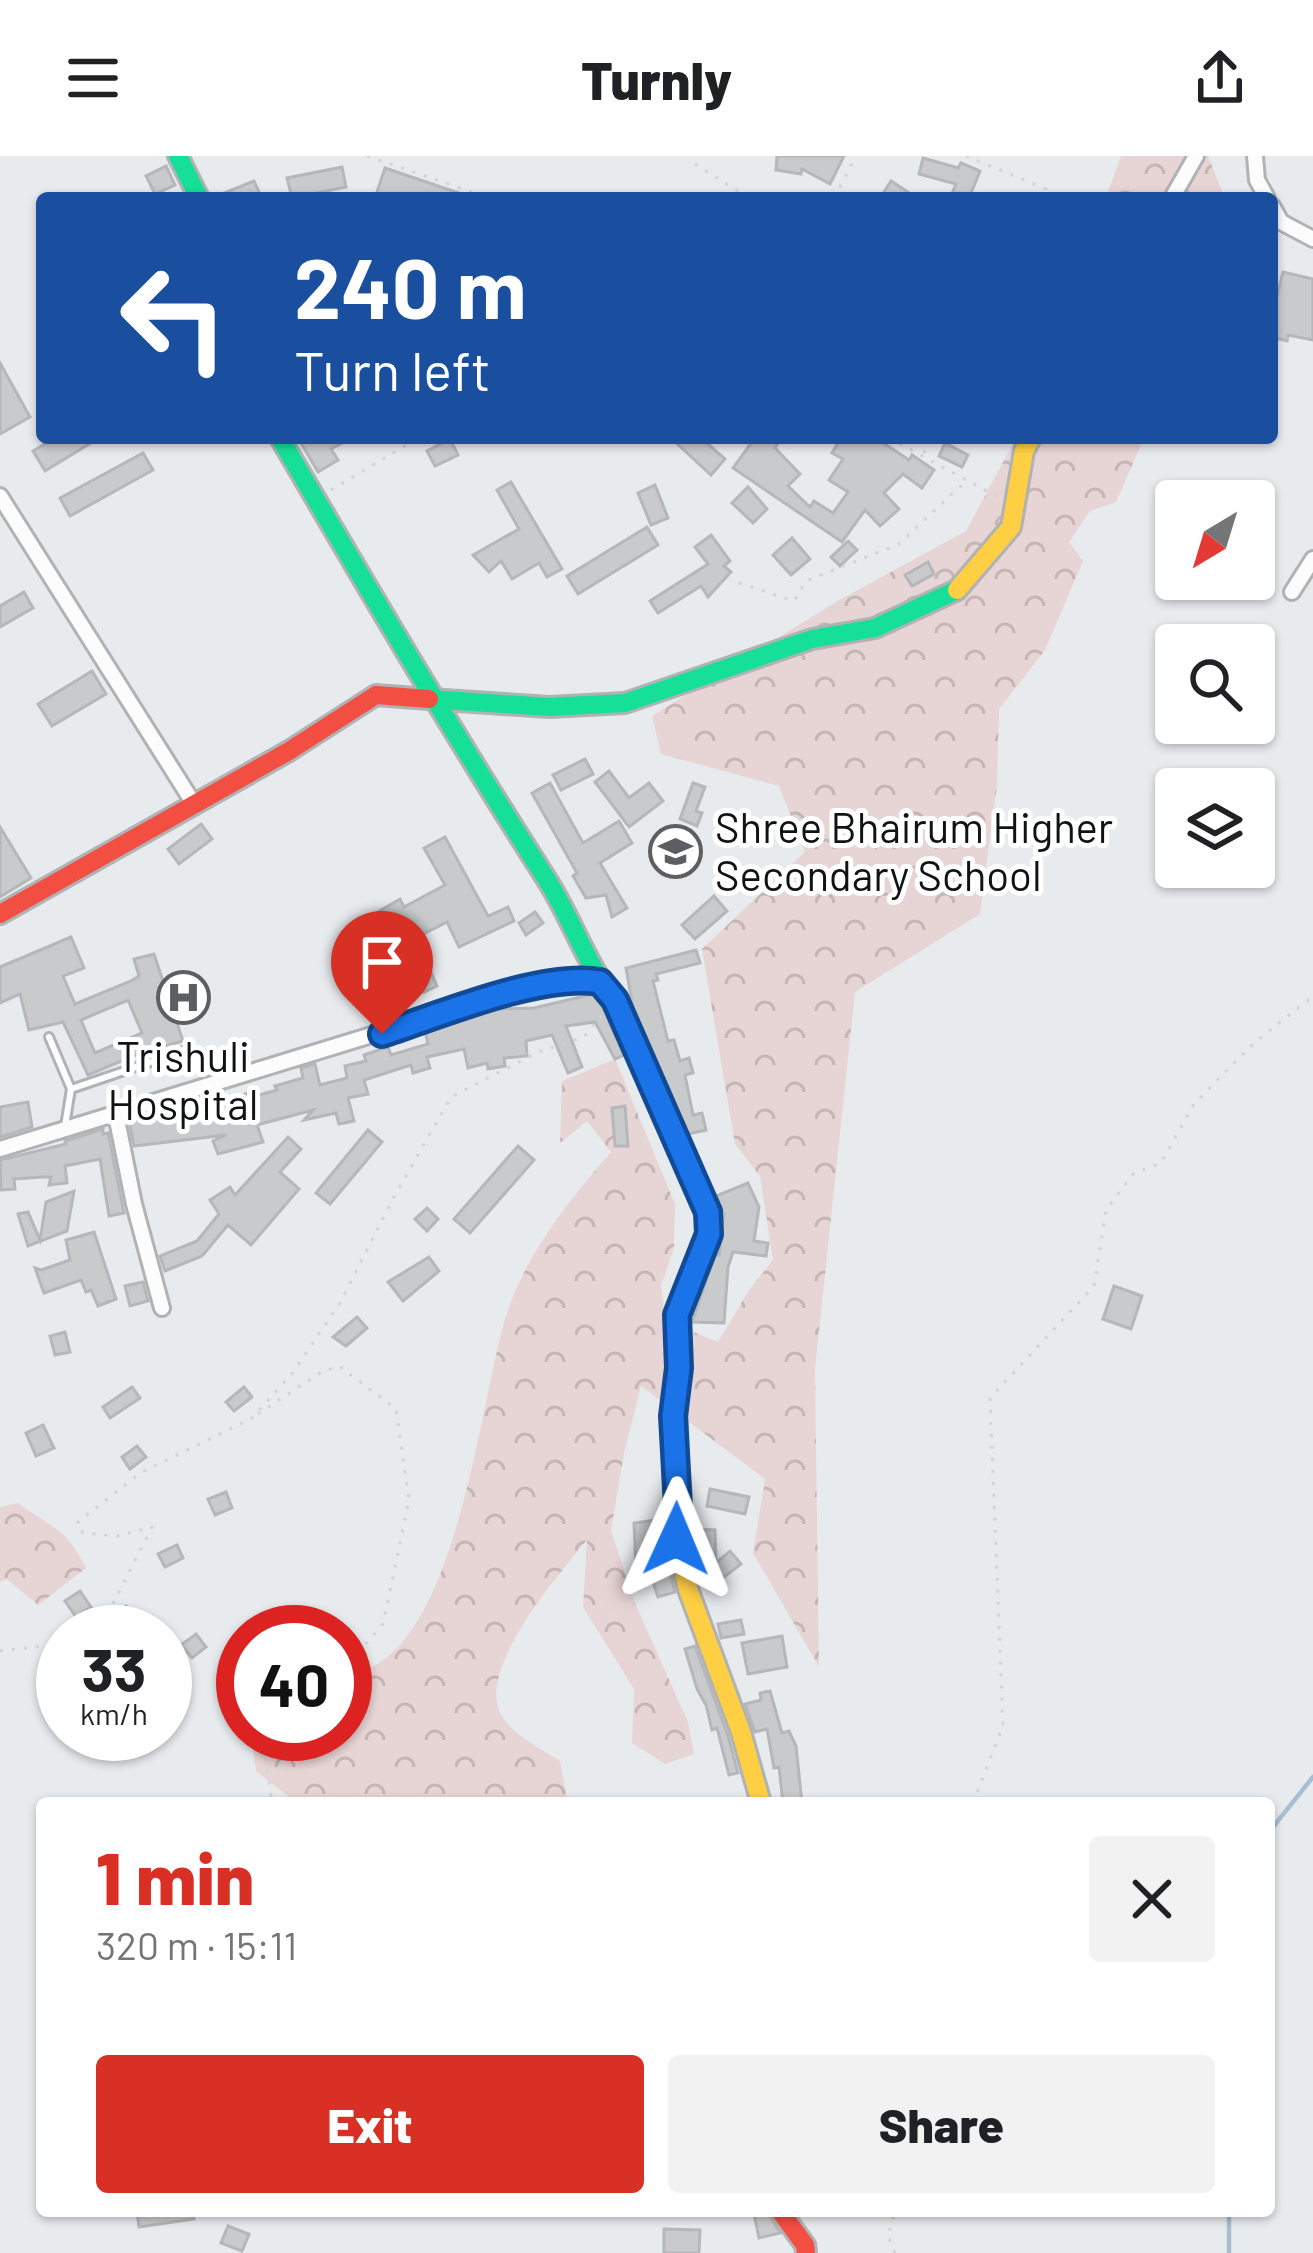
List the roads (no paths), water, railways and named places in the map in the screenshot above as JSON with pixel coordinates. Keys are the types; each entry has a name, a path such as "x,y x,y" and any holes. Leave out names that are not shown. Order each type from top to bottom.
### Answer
{"street":[{"path":"178,156 196,192"},
{"path":"1175,192 1196,156"},
{"path":"1255,156 1257,180 1264,192"},
{"path":"1278,217 1313,239"},
{"path":"283,444 432,700 552,888 600,982 615,1000 708,1212 709,1234 677,1315 676,1539 688,1589 741,1732 759,1797"},
{"path":"0,914 289,751 376,694 549,706 625,703 812,639 875,628 961,588 1011,527 1028,444"},
{"path":"0,496 194,804"},
{"path":"1292,592 1313,559"},
{"path":"0,1149 514,992 584,979 600,982"},
{"path":"116,1114 162,1308"},
{"path":"784,2217 806,2253"}],"lane":[{"path":"49,1037 71,1090 64,1130"},
{"path":"71,1090 186,1050"}],"waterway":[{"path":"1275,1824 1313,1777"},
{"path":"1229,2217 1229,2253"}],"place":[{"name":"Shree Bhairum Higher Secondary School","path":"676,852"},
{"name":"Trishuli Hospital","path":"183,998"}]}
